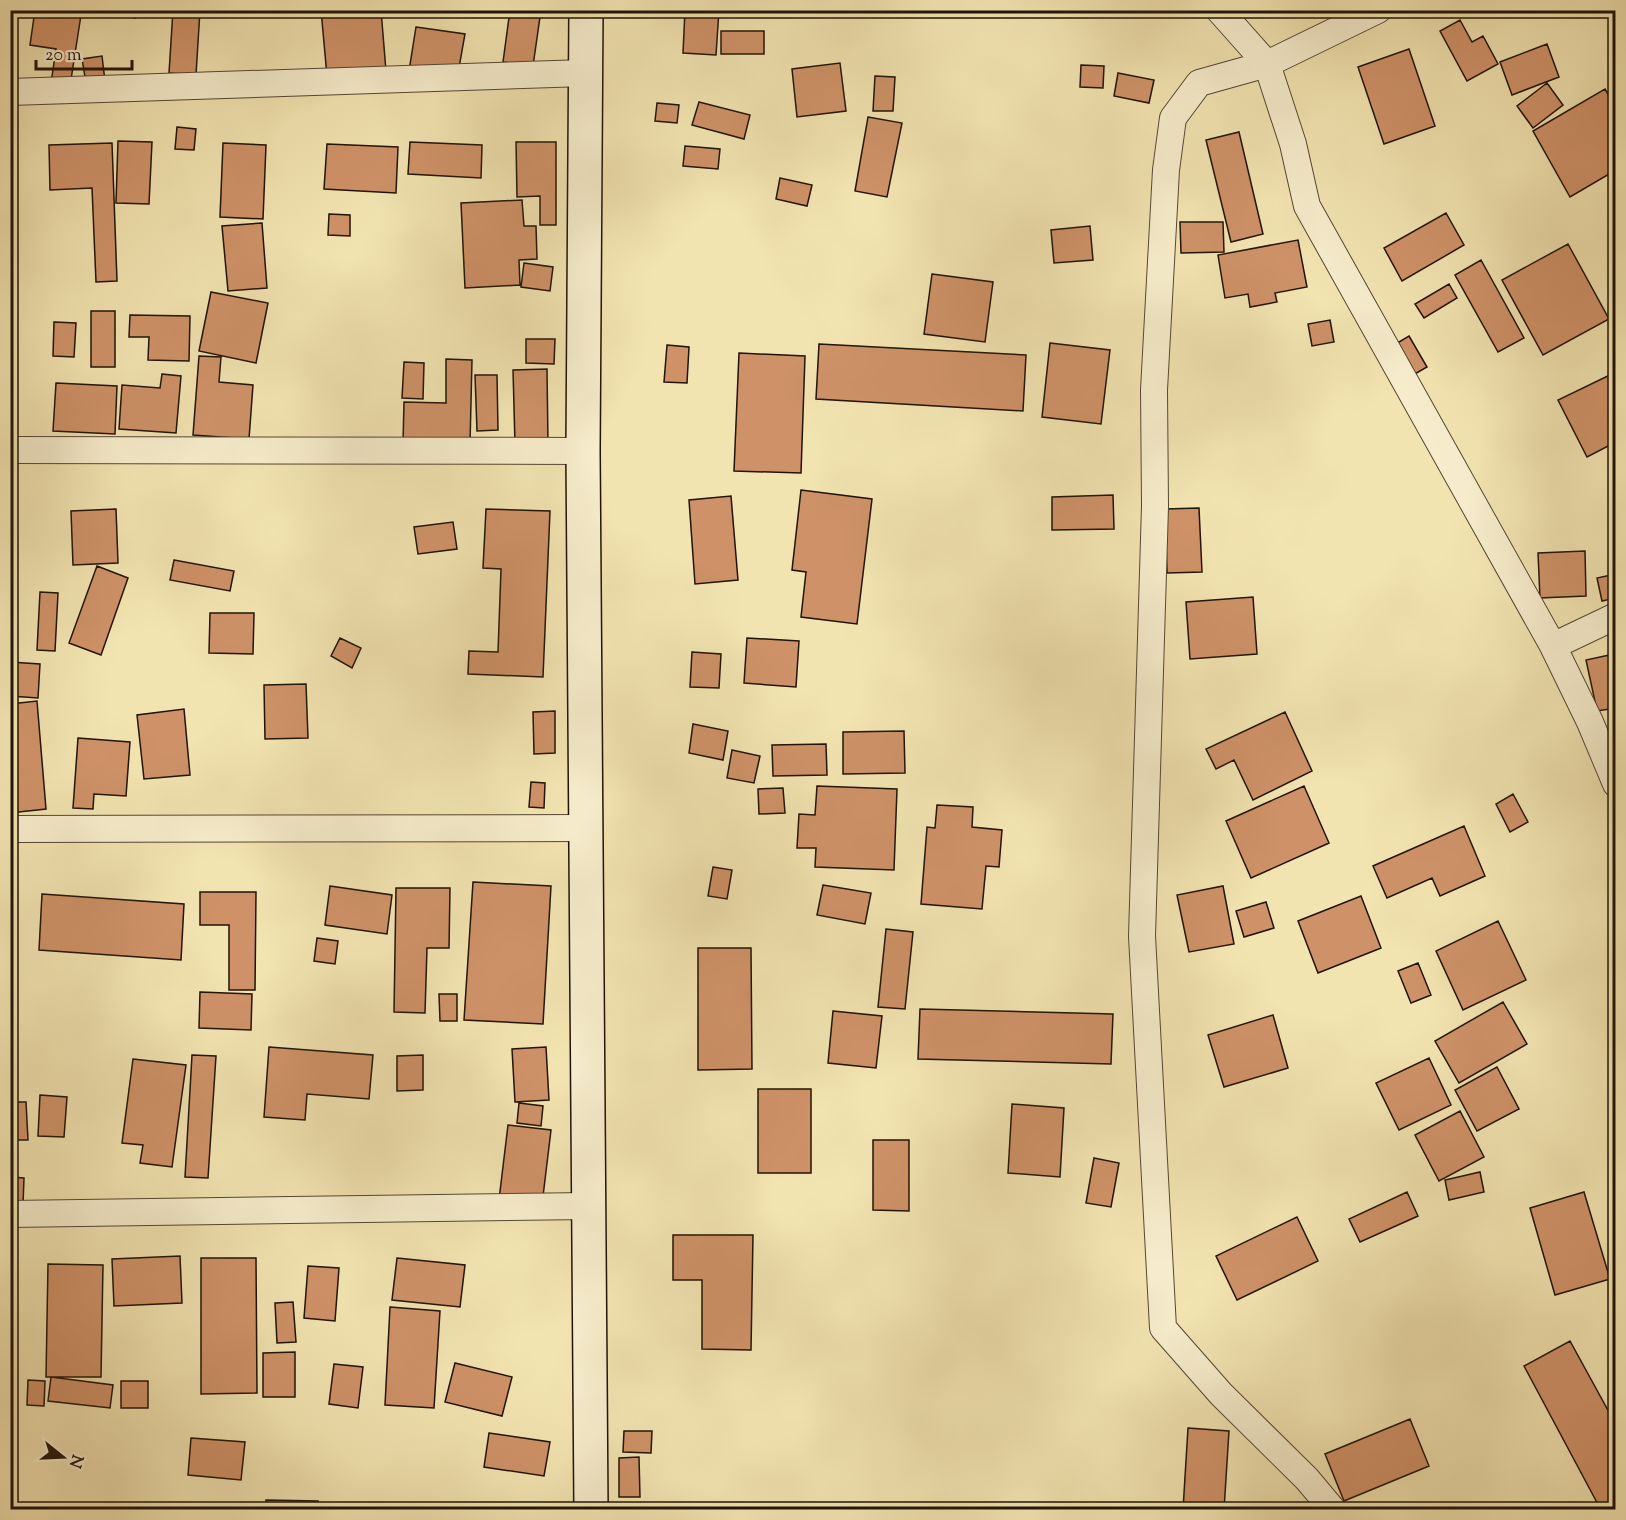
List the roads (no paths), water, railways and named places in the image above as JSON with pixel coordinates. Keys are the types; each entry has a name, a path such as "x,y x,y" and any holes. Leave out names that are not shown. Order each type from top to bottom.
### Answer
{"main road":[{"path":"585,10 583,451 591,1509"}],"street":[{"path":"1219,10 1267,64 1293,144 1307,206 1554,646 1616,784"},
{"path":"1333,1509 1221,1394 1163,1328 1142,936 1155,506 1154,390 1166,170 1173,118 1199,83 1267,64 1378,10"},
{"path":"10,92 585,73"},
{"path":"10,450 583,451"},
{"path":"1554,646 1616,616"},
{"path":"10,829 586,828"},
{"path":"10,1214 588,1206"}]}
